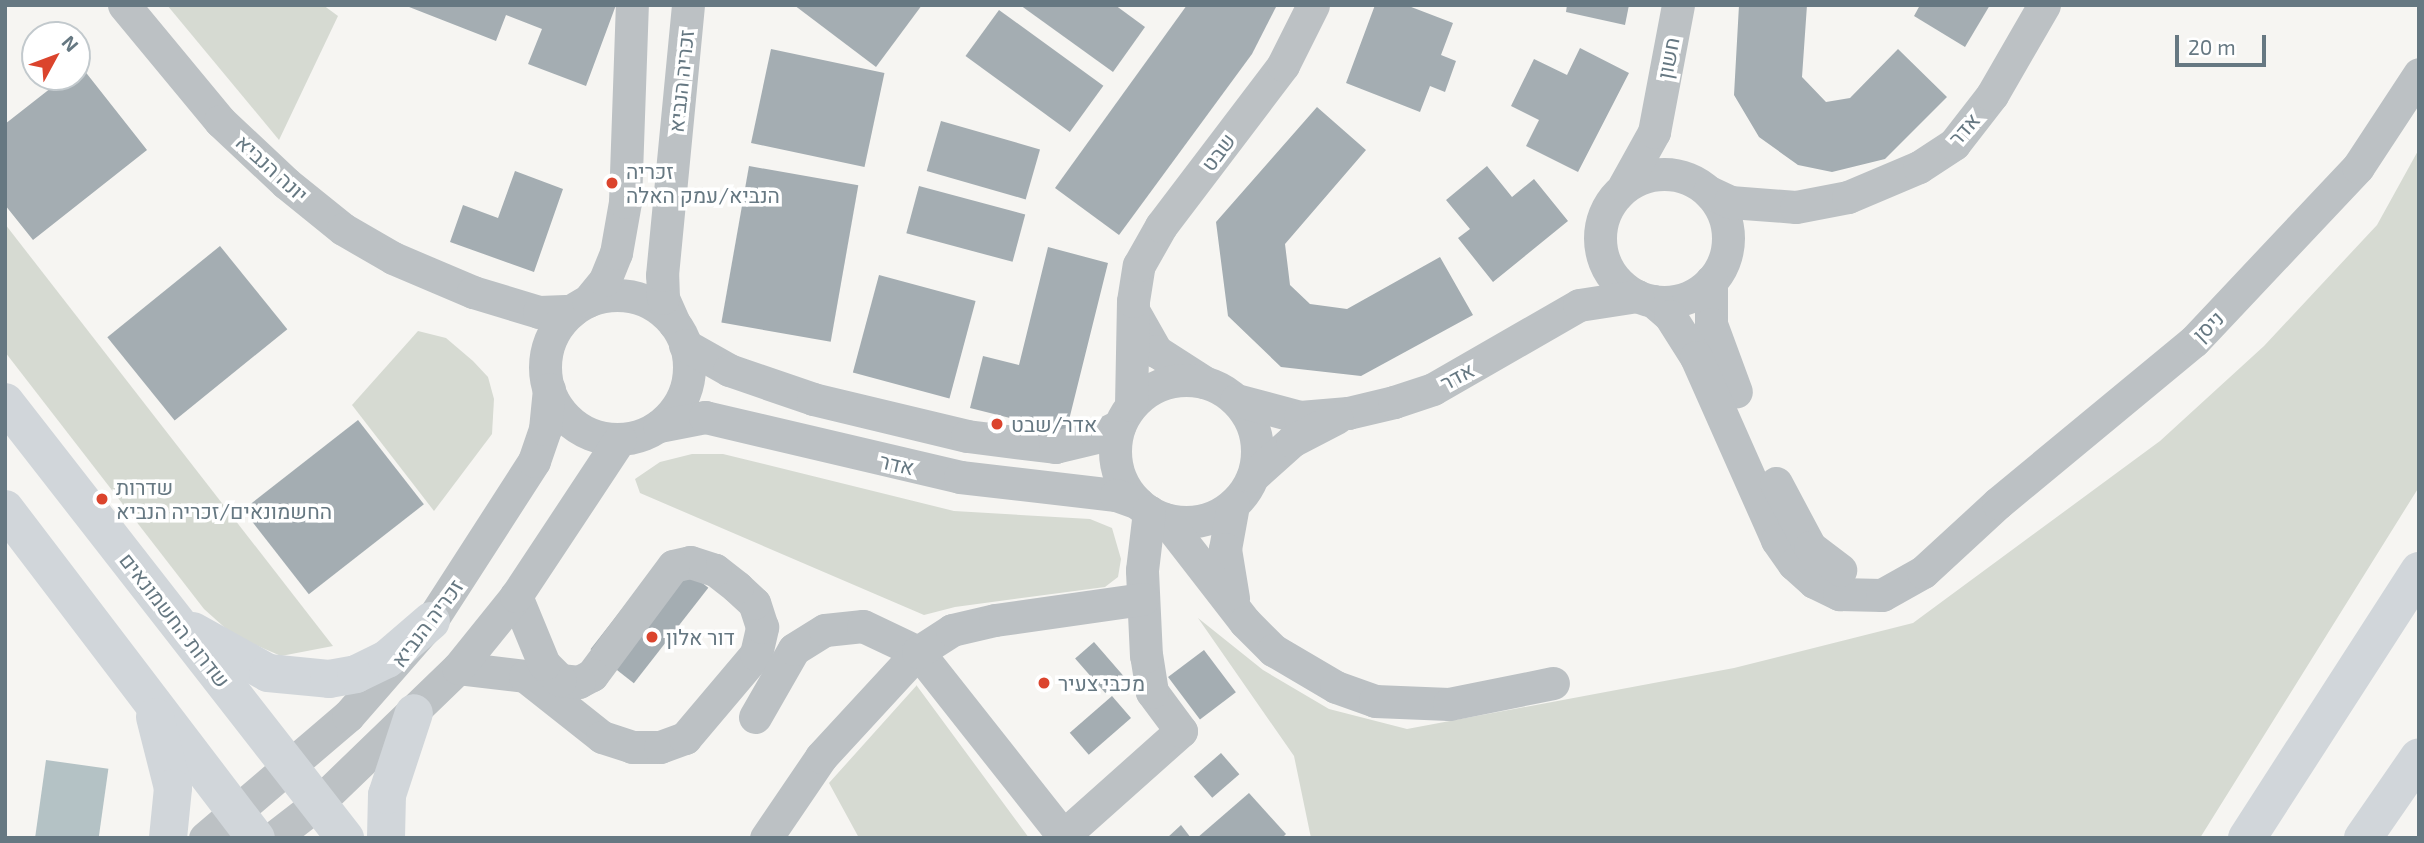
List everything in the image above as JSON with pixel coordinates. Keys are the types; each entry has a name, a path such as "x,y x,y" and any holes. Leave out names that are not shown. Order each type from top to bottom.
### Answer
{"main road":[{"name":"שדרות החשמונאים","path":"5,402 345,838"},
{"path":"5,509 246,824"},
{"path":"2247,838 2419,571"},
{"path":"174,618 268,673 299,679 356,674 387,659 431,621"},
{"path":"147,695 173,788 168,838"},
{"path":"386,838 387,795 414,713"},
{"path":"2363,838 2419,757"}],"street":[{"name":"יונה הנביא","path":"124,5 220,121 286,183 343,229 393,258 458,285 539,312 580,306"},
{"path":"580,306 606,296 634,298 660,309 680,334 686,390 659,426 620,439 602,437 577,426 557,406 547,377 553,335 580,306 605,280 616,253 625,202 632,5"},
{"name":"זכריה הנביא","path":"680,334 663,298 662,275 688,5"},
{"name":"שבט","path":"1125,416 1133,301 1139,265 1154,237 1283,65 1313,5"},
{"name":"חשון","path":"1624,186 1646,151 1658,111 1678,5"},
{"name":"אדר","path":"1698,185 1730,202 1796,207 1848,197 1919,167 1954,144 1992,95 2044,5"},
{"name":"ניסן","path":"1645,299 1670,316 1696,357 1777,540 1814,582 1839,594 1882,595 1923,572 1957,540 2194,341 2358,167 2419,74"},
{"name":"חשון","path":"1658,111 1664,137 1698,185"},
{"path":"1651,175 1698,185 1728,231 1718,271 1684,299 1645,299 1611,274 1600,246 1603,216 1624,186 1651,175"},
{"name":"אדר","path":"1718,271 1748,236 1796,207"},
{"name":"אדר","path":"1557,317 1587,278 1600,246"},
{"name":"ניסן","path":"1718,271 1711,324 1724,365 1791,516 1810,547 1827,564 1872,580 1894,575 1957,540"},
{"name":"יונה הנביא","path":"458,285 520,327 547,377"},
{"name":"אדר","path":"1253,476 1292,441 1348,413 1433,389 1557,317 1606,298 1645,299"},
{"name":"שבט","path":"1133,301 1136,319 1156,351 1204,382"},
{"name":"אדר","path":"680,334 729,370 800,395 967,436 1055,447 1087,441 1125,416"},
{"name":"זכריה הנביא","path":"205,838 246,824 290,769 383,681 431,621 534,461 545,429 547,377"},
{"path":"1236,611 1225,549 1233,505 1253,476 1257,443 1247,413 1236,400 1204,382 1188,380 1157,386 1125,416 1116,460 1128,491 1151,511 1236,611 1273,650 1304,671 1374,701 1449,704 1553,683"},
{"name":"אדר","path":"1236,400 1300,417 1348,413"},
{"name":"אדר","path":"659,426 705,417 960,477 1116,495 1151,511"},
{"path":"273,838 317,804 458,668 516,596 620,439"},
{"path":"1151,511 1200,521 1233,505"},
{"path":"755,717 794,649 825,630 863,626 918,652 1064,837 1181,731 1152,692 1143,599 1151,511"},
{"path":"458,668 525,676 602,737 632,747 660,747 685,738 756,654 762,627 754,603 715,570 690,562 673,566 592,676 579,682 560,680 544,664 516,596"},
{"path":"766,838 821,757 918,652 952,630 995,620 1143,599"}],"shaded area":[{"path":"167,5 323,5 338,16 279,140"},
{"path":"2419,149 2419,487 2200,838 1311,838 1294,756 1198,618 1263,670 1329,709 1407,729 1734,668 1913,623 2160,441 2264,346 2377,225"},
{"path":"5,224 333,646 281,656 233,635 204,609 5,352"},
{"path":"418,331 446,338 473,361 488,377 494,399 492,434 434,511 352,405"},
{"path":"692,454 723,454 954,511 1090,519 1112,528 1121,559 1118,577 1105,587 955,607 924,615 640,493 635,479 660,462"},
{"path":"917,685 1029,838 859,838 829,783"},
{"path":"46,760 108,769 99,838 35,837"}],"building":[{"path":"404,5 616,5 586,86 528,64 542,29 506,15 496,41"},
{"path":"794,5 922,5 876,67"},
{"path":"1020,5 1115,5 1145,27 1113,72"},
{"path":"1187,5 1277,5 1252,54 1119,235 1055,188"},
{"path":"1375,5 1406,5 1453,23 1441,55 1456,61 1445,92 1430,86 1420,112 1346,83"},
{"path":"1567,5 1629,5 1625,25 1566,12"},
{"path":"1739,5 1807,5 1802,77 1826,102 1850,98 1898,49 1947,97 1885,159 1832,172 1798,165 1759,137 1734,95"},
{"path":"1920,5 1990,5 1965,47 1914,16"},
{"path":"999,10 1103,86 1070,132 965,56"},
{"path":"1580,48 1629,73 1578,172 1526,146 1539,120 1511,106 1534,59 1567,75"},
{"path":"771,49 884,73 865,167 751,143"},
{"path":"91,79 147,150 33,240 5,205 5,124 47,91 91,91"},
{"path":"1317,107 1366,150 1285,244 1290,285 1310,304 1347,309 1440,257 1473,315 1361,376 1281,367 1228,316 1216,222"},
{"path":"941,121 1040,149 1026,199 927,171"},
{"path":"749,166 858,185 831,342 721,323"},
{"path":"1487,166 1512,197 1534,179 1568,221 1493,282 1458,238 1470,229 1446,200"},
{"path":"515,171 563,189 534,272 450,242 463,205 498,218"},
{"path":"919,186 1025,214 1013,262 906,233"},
{"path":"220,246 287,329 175,420 107,337"},
{"path":"1048,247 1108,263 1066,432 970,408 983,356 1019,365"},
{"path":"879,275 976,301 949,398 853,373"},
{"path":"358,420 424,504 309,594 243,510"},
{"path":"665,554 708,588 634,683 591,649"},
{"path":"1094,642 1124,677 1105,693 1075,658"},
{"path":"1204,650 1236,692 1200,719 1168,677"},
{"path":"1112,696 1131,718 1089,755 1070,733"},
{"path":"1221,753 1239,774 1212,798 1194,777"},
{"path":"1249,793 1286,834 1282,838 1197,838"},
{"path":"1181,825 1191,838 1167,838"}],"place":[{"name":"זכריה הנביא/עמק האלה","path":"612,183"},
{"name":"אדר/שבט","path":"997,424"},
{"name":"שדרות החשמונאים/זכריה הנביא","path":"102,499"},
{"name":"דור אלון","path":"652,637"},
{"name":"מכבי צעיר","path":"1044,683"}]}
